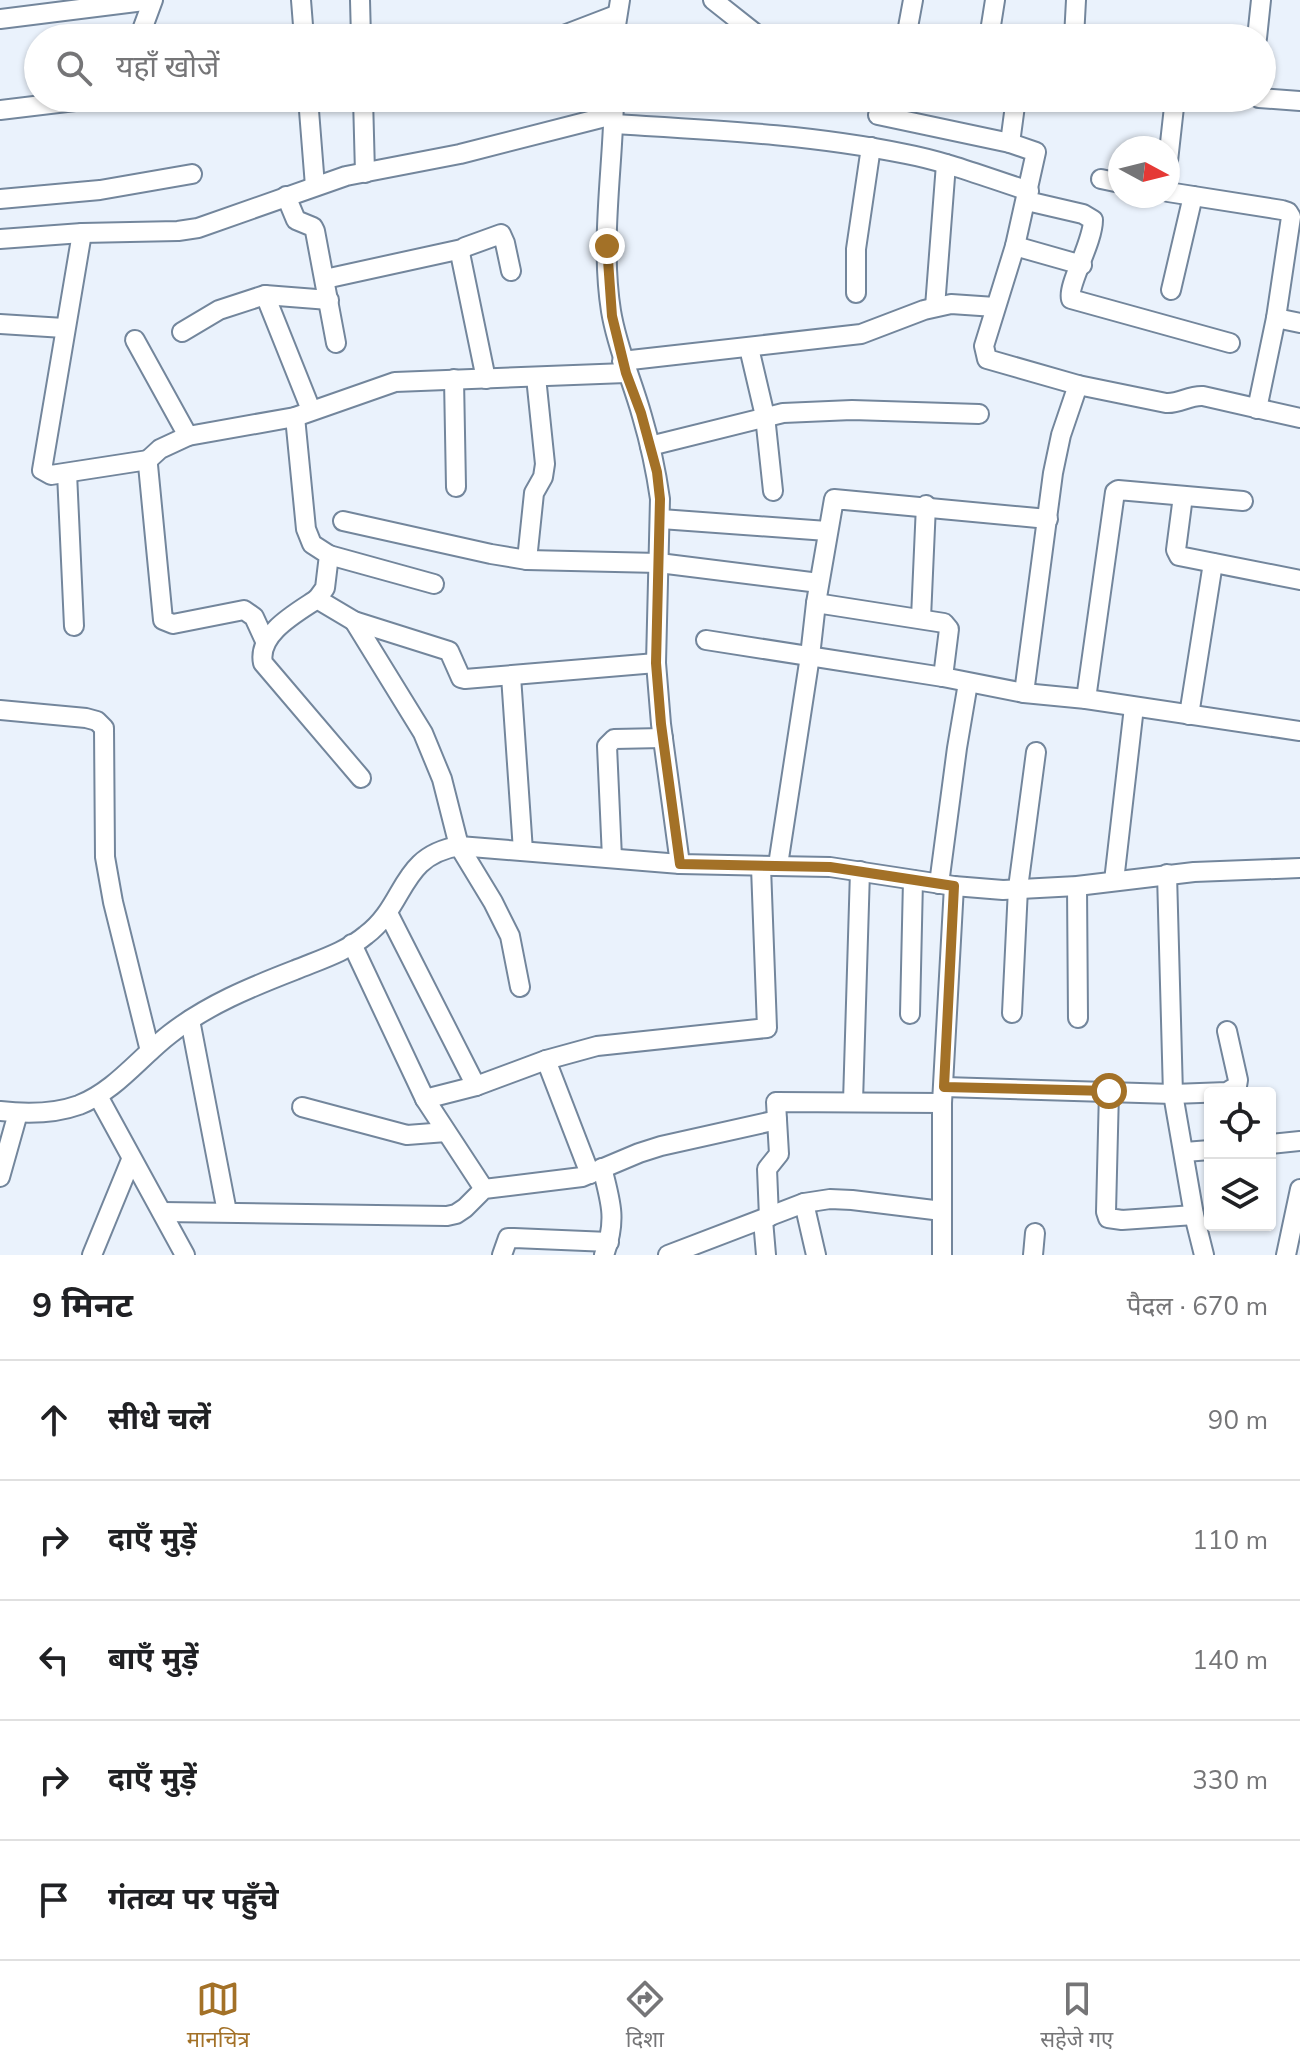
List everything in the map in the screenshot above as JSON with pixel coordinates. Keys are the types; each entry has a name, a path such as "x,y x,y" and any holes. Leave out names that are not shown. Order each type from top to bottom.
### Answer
{"street":[{"path":"0,19 44,7 153,0 144,24"},
{"path":"301,0 303,24"},
{"path":"360,0 361,24"},
{"path":"713,0 743,24"},
{"path":"909,24 913,0"},
{"path":"991,24 995,0"},
{"path":"1075,24 1076,0"},
{"path":"1258,24 1261,0"},
{"path":"585,24 618,8"},
{"path":"1276,99 1300,101"},
{"path":"0,110 24,107"},
{"path":"309,112 315,186"},
{"path":"363,112 365,173"},
{"path":"613,112 607,276 612,316 624,367 641,413 657,472 661,519 656,663 680,864"},
{"path":"0,239 198,228 315,186 460,154 613,112 871,147 946,164 1089,216 1093,226 1082,265 1070,291 1071,299 1230,343"},
{"path":"1010,143 1014,112"},
{"path":"1171,136 1173,112"},
{"path":"878,115 1010,143 1036,152 1015,246 984,346 987,359 1078,385 1166,403 1180,403 1195,395 1300,418"},
{"path":"856,293 858,225 871,147"},
{"path":"935,307 946,164"},
{"path":"0,199 100,190 192,174"},
{"path":"1101,179 1108,180"},
{"path":"1180,194 1288,212 1291,217 1294,244 1257,409"},
{"path":"286,196 296,220 313,227 336,343"},
{"path":"1171,290 1193,196"},
{"path":"82,233 42,465 42,470 51,475 150,458 160,449 188,436 303,414 395,382 536,377 624,367 861,334 935,307 964,304 995,307"},
{"path":"325,279 462,249 501,234 511,271"},
{"path":"1015,246 1082,265"},
{"path":"462,249 460,258 486,379"},
{"path":"182,332 219,310 265,295 329,300"},
{"path":"265,295 303,414 306,529 312,544 329,555 434,584"},
{"path":"1276,318 1300,323"},
{"path":"0,324 64,328"},
{"path":"135,340 188,436"},
{"path":"749,348 765,416 773,491"},
{"path":"527,560 534,493 545,470 536,377"},
{"path":"454,379 456,487"},
{"path":"1024,693 1057,453 1078,385"},
{"path":"650,446 765,416 852,410 979,414"},
{"path":"150,458 163,620 173,624 244,610 254,617 265,641"},
{"path":"67,473 74,626"},
{"path":"1086,699 1113,495 1118,490 1243,501"},
{"path":"1183,496 1176,550 1179,556 1300,580"},
{"path":"425,1099 476,1086 546,1060 597,1046 767,1028 770,866 810,656 834,499 926,505 1048,519"},
{"path":"921,618 926,505"},
{"path":"661,519 827,531"},
{"path":"343,521 527,560 659,563 819,583"},
{"path":"329,555 325,588 317,599 265,641 261,654 263,663 361,778"},
{"path":"1189,715 1213,563"},
{"path":"317,599 354,621 449,651 461,678 656,663"},
{"path":"816,603 944,623 949,629 943,677"},
{"path":"354,621 423,733 442,779 459,846 510,936 520,987"},
{"path":"706,640 943,677 1024,693 1086,699 1300,731"},
{"path":"511,676 523,851"},
{"path":"942,1255 946,885 957,748 968,683"},
{"path":"1114,881 1134,707"},
{"path":"0,710 86,718 97,721 104,728 107,868 150,1051"},
{"path":"612,858 607,746 614,739 663,738"},
{"path":"1012,1013 1018,888 1036,752"},
{"path":"0,1177 9,1112 44,1112 76,1106 98,1096 190,1020 232,996 366,936 388,913 419,862 445,848 459,846 680,864 860,871 946,885 1003,890 1077,886 1167,874 1300,868"},
{"path":"853,1102 860,871"},
{"path":"1167,874 1173,1094 1204,1255"},
{"path":"910,1014 913,880"},
{"path":"1077,886 1078,1018"},
{"path":"388,913 476,1086"},
{"path":"352,944 425,1099 484,1189"},
{"path":"190,1020 227,1212"},
{"path":"766,1255 767,1169 779,1154 776,1102 853,1102 943,1095 1109,1091 1173,1094 1227,1092 1237,1086 1237,1071 1227,1031"},
{"path":"502,1255 508,1238 606,1249 612,1231 612,1206 546,1060"},
{"path":"1109,1091 1108,1218 1122,1220 1194,1215"},
{"path":"98,1096 185,1255"},
{"path":"302,1107 407,1135 446,1132"},
{"path":"162,1212 447,1216 465,1208 484,1189 570,1179 661,1146 777,1120"},
{"path":"1276,1143 1300,1141"},
{"path":"1185,1152 1204,1150"},
{"path":"92,1255 131,1160"},
{"path":"1286,1255 1300,1189"},
{"path":"668,1255 804,1203 852,1200 942,1211"},
{"path":"804,1203 816,1255"},
{"path":"1033,1255 1035,1233"}],"route":[{"path":"607,246 612,316 657,472 661,519 656,663 680,864 830,867 954,886 944,1087 1109,1091"}]}
